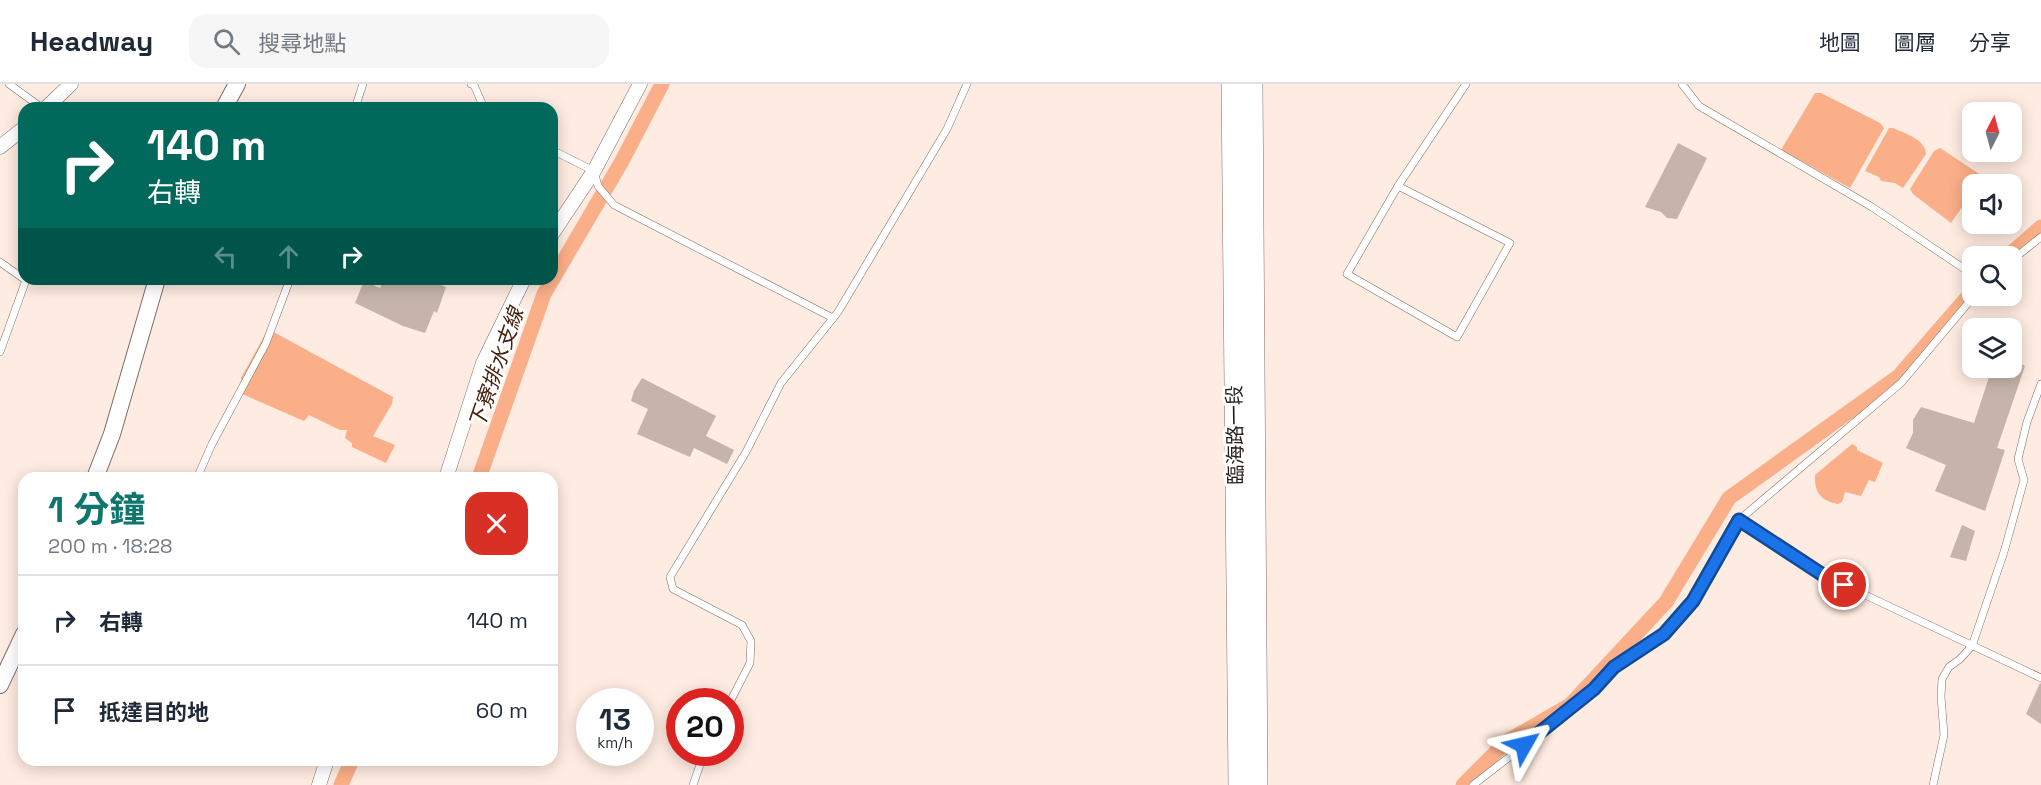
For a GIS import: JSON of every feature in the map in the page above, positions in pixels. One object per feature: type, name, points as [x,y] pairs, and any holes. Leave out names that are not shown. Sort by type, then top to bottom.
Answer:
[{"type":"main road","name":"臨海路一段","points":[[1233,84],[1239,785]]},
{"type":"main road","name":"臨海路一段","points":[[1252,84],[1257,785]]},
{"type":"street","points":[[51,102],[71,84]]},
{"type":"street","points":[[227,102],[237,84]]},
{"type":"street","points":[[558,225],[594,171],[640,84]]},
{"type":"street","points":[[0,147],[18,133]]},
{"type":"street","points":[[97,472],[112,434],[154,285]]},
{"type":"street","points":[[448,472],[483,363],[521,285]]},
{"type":"street","points":[[0,685],[18,647]]},
{"type":"street","points":[[319,785],[325,766]]},
{"type":"lane","points":[[9,84],[35,102]]},
{"type":"lane","points":[[357,102],[363,84]]},
{"type":"lane","points":[[471,84],[474,85],[481,102]]},
{"type":"lane","points":[[737,688],[750,663],[752,641],[742,625],[673,589],[670,577],[746,452],[781,383],[832,318],[947,129],[967,84]]},
{"type":"lane","points":[[1398,186],[1510,243],[1457,337],[1347,274],[1398,186],[1466,84]]},
{"type":"lane","points":[[1682,84],[1699,106],[1872,207],[1962,267]]},
{"type":"lane","points":[[558,153],[594,171],[598,186],[614,205],[832,318]]},
{"type":"lane","points":[[2022,252],[2041,237]]},
{"type":"lane","points":[[0,262],[18,275]]},
{"type":"lane","points":[[0,352],[24,285]]},
{"type":"lane","points":[[200,472],[212,444],[266,343],[288,285]]},
{"type":"lane","points":[[1473,785],[1556,721],[1594,689],[1614,667],[1664,634],[1693,601],[1739,520],[1901,383],[1966,306]]},
{"type":"lane","points":[[1933,785],[1944,735],[1942,679],[1948,667],[1960,659],[1972,646],[2004,552],[2024,480],[2018,459],[2026,422],[2041,384]]},
{"type":"lane","points":[[1739,520],[1823,575],[2041,678]]},
{"type":"lane","points":[[693,785],[700,766]]},
{"type":"shaded area","points":[[1815,93],[1821,93],[1880,123],[1884,128],[1850,188],[1781,150]]},
{"type":"shaded area","points":[[1889,128],[1914,138],[1925,149],[1926,154],[1903,188],[1895,183],[1881,181],[1879,177],[1865,171]]},
{"type":"shaded area","points":[[1940,148],[1979,174],[1962,174],[1962,207],[1951,223],[1913,194],[1910,189],[1934,151]]},
{"type":"shaded area","points":[[268,329],[393,397],[392,404],[373,436],[395,445],[386,463],[352,447],[352,443],[345,438],[347,430],[340,430],[309,415],[304,421],[240,393],[241,378]]},
{"type":"shaded area","points":[[1852,444],[1857,447],[1857,450],[1883,463],[1875,482],[1869,480],[1861,496],[1845,492],[1842,502],[1832,503],[1817,491],[1815,475]]},
{"type":"building","points":[[1678,143],[1707,158],[1677,219],[1667,218],[1661,212],[1645,207]]},
{"type":"building","points":[[362,285],[373,285],[380,288],[381,285],[441,285],[446,287],[437,313],[434,311],[425,333],[403,326],[355,303]]},
{"type":"building","points":[[642,378],[716,416],[706,436],[734,450],[727,464],[694,448],[690,457],[637,434],[648,409],[631,401]]},
{"type":"building","points":[[1989,378],[2021,378],[1997,448],[2005,450],[1985,511],[1935,491],[1946,465],[1906,448],[1913,433],[1913,420],[1921,407],[1974,423]]},
{"type":"building","points":[[1962,525],[1975,531],[1966,561],[1950,557]]},
{"type":"building","points":[[2041,684],[2041,724],[2026,714]]},
{"type":"waterway","name":"下寮排水支線","points":[[558,270],[622,161],[662,84]]},
{"type":"waterway","points":[[2019,246],[2041,227]]},
{"type":"waterway","name":"下寮排水支線","points":[[481,472],[544,294],[549,285]]},
{"type":"waterway","points":[[1463,785],[1506,742],[1570,705],[1666,602],[1729,498],[1899,376],[1962,304]]},
{"type":"waterway","name":"下寮排水支線","points":[[341,785],[349,766]]},
{"type":"route","points":[[1524,745],[1594,689],[1614,667],[1664,634],[1693,601],[1739,520],[1823,575],[1844,585]]}]
